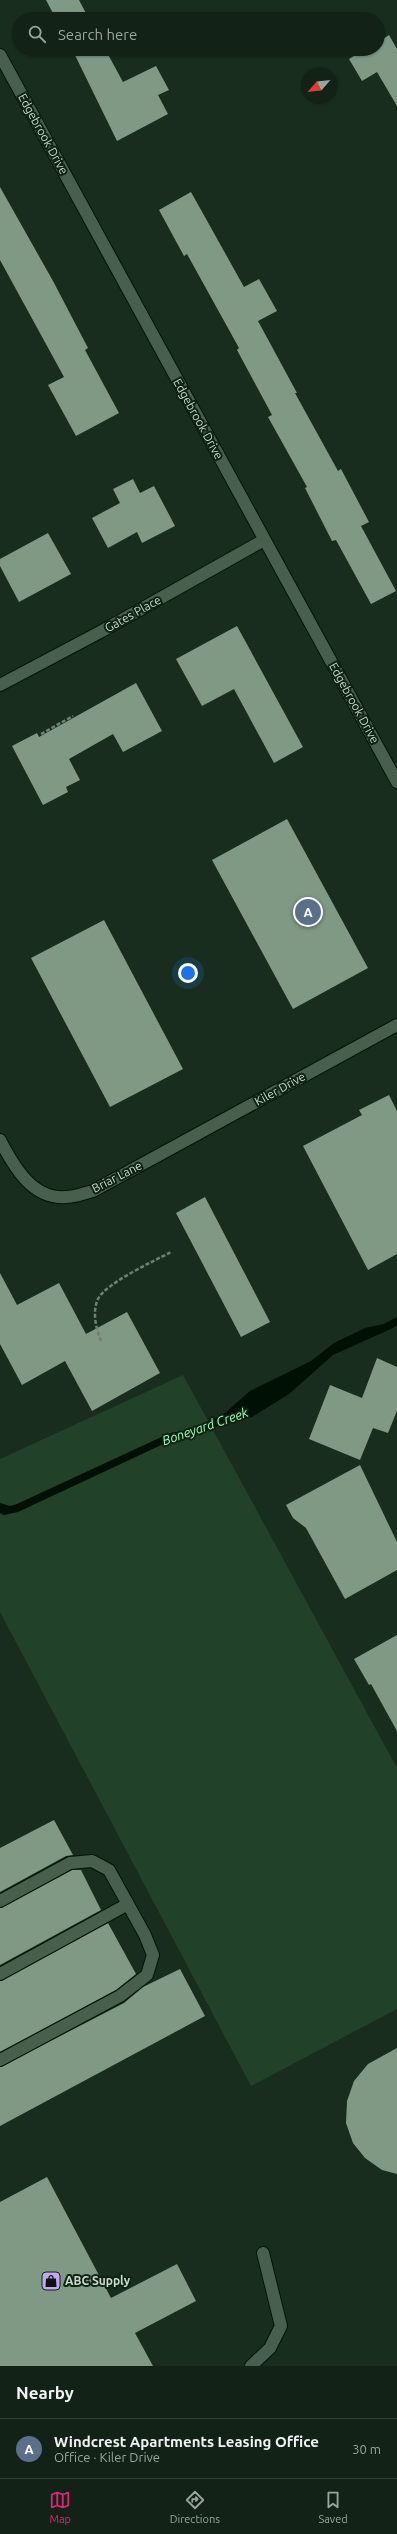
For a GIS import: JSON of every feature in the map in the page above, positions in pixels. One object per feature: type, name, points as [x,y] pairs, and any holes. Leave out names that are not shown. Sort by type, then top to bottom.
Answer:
[{"type":"street","name":"Edgebrook Drive","points":[[0,55],[397,782]]},
{"type":"street","name":"Gates Place","points":[[0,685],[264,540]]},
{"type":"street","name":"Kiler Drive","points":[[164,1152],[397,1025]]},
{"type":"street","name":"Briar Lane","points":[[0,1140],[23,1178],[42,1193],[65,1197],[93,1191],[164,1152]]},
{"type":"street","points":[[0,1901],[70,1863],[92,1861],[109,1870],[128,1904],[153,1955],[147,1975],[120,1996],[0,2060]]},
{"type":"street","points":[[0,1974],[128,1904]]},
{"type":"street","points":[[251,2366],[270,2348],[281,2326],[263,2253]]},
{"type":"path","points":[[41,734],[73,716]]},
{"type":"path","points":[[101,1341],[95,1314],[98,1298],[126,1276],[171,1252]]},
{"type":"green space","points":[[183,1375],[397,1768],[397,2009],[251,2086],[0,1612],[0,1459]]},
{"type":"water","name":"Boneyard Creek","points":[[397,1317],[397,1325],[393,1328],[333,1355],[289,1394],[252,1417],[220,1425],[187,1439],[172,1440],[18,1512],[4,1515],[0,1513],[0,1503],[10,1506],[17,1504],[170,1433],[190,1430],[225,1413],[250,1391],[311,1361],[334,1343],[365,1328],[384,1324]]},
{"type":"building","points":[[46,0],[79,0],[85,12],[52,12]]},
{"type":"building","points":[[389,35],[397,49],[397,106],[377,72],[362,81],[349,59],[354,56],[385,56],[385,38]]},
{"type":"building","points":[[75,56],[109,56],[123,82],[156,66],[169,90],[158,95],[168,114],[117,141]]},
{"type":"building","points":[[0,187],[53,281],[88,348],[85,350],[119,413],[76,436],[48,385],[64,377],[0,260]]},
{"type":"building","points":[[191,192],[244,287],[259,279],[277,311],[258,321],[297,393],[295,393],[338,471],[341,469],[369,522],[361,526],[396,591],[371,604],[336,540],[332,541],[305,488],[307,487],[268,417],[272,415],[237,350],[239,348],[187,254],[184,256],[159,210]]},
{"type":"building","points":[[133,479],[140,493],[154,486],[175,526],[142,543],[137,532],[108,548],[92,518],[120,503],[113,489]]},
{"type":"building","points":[[48,533],[71,574],[19,602],[0,566],[0,559]]},
{"type":"building","points":[[237,626],[303,747],[274,763],[234,689],[202,706],[176,659]]},
{"type":"building","points":[[136,683],[162,731],[123,752],[113,734],[69,759],[80,780],[66,787],[68,792],[43,805],[12,746],[37,733],[39,737]]},
{"type":"building","points":[[287,819],[368,968],[293,1009],[212,860]]},
{"type":"building","points":[[104,920],[183,1069],[110,1107],[31,958]]},
{"type":"building","points":[[389,1095],[397,1111],[397,1254],[368,1270],[303,1146],[362,1115],[359,1110]]},
{"type":"building","points":[[205,1197],[270,1322],[241,1337],[176,1213]]},
{"type":"building","points":[[0,1273],[17,1305],[59,1283],[86,1334],[127,1312],[160,1373],[92,1411],[65,1361],[22,1385],[0,1344]]},
{"type":"building","points":[[377,1358],[397,1367],[397,1411],[388,1433],[373,1428],[360,1460],[309,1439],[330,1385],[362,1398]]},
{"type":"building","points":[[360,1465],[397,1542],[397,1570],[345,1599],[306,1528],[293,1518],[286,1505]]},
{"type":"building","points":[[397,1635],[397,1731],[371,1684],[369,1685],[354,1659]]},
{"type":"building","points":[[54,1820],[73,1855],[66,1856],[0,1892],[0,1848]]},
{"type":"building","points":[[72,1870],[81,1870],[101,1910],[0,1965],[0,1908]]},
{"type":"building","points":[[108,1923],[136,1974],[116,1990],[0,2052],[0,1981]]},
{"type":"building","points":[[180,1969],[205,2016],[0,2126],[0,2067],[124,2003],[143,1987]]},
{"type":"building","points":[[397,2048],[397,2174],[382,2170],[365,2158],[353,2143],[346,2123],[347,2101],[354,2081],[368,2064]]},
{"type":"building","name":"ABC Supply","points":[[47,2177],[111,2298],[177,2264],[196,2301],[135,2333],[153,2366],[0,2366],[0,2202]]},
{"type":"place","name":"Windcrest Apartments Leasing Office","points":[[308,912]]},
{"type":"place","name":"ABC Supply","points":[[51,2281]]}]
